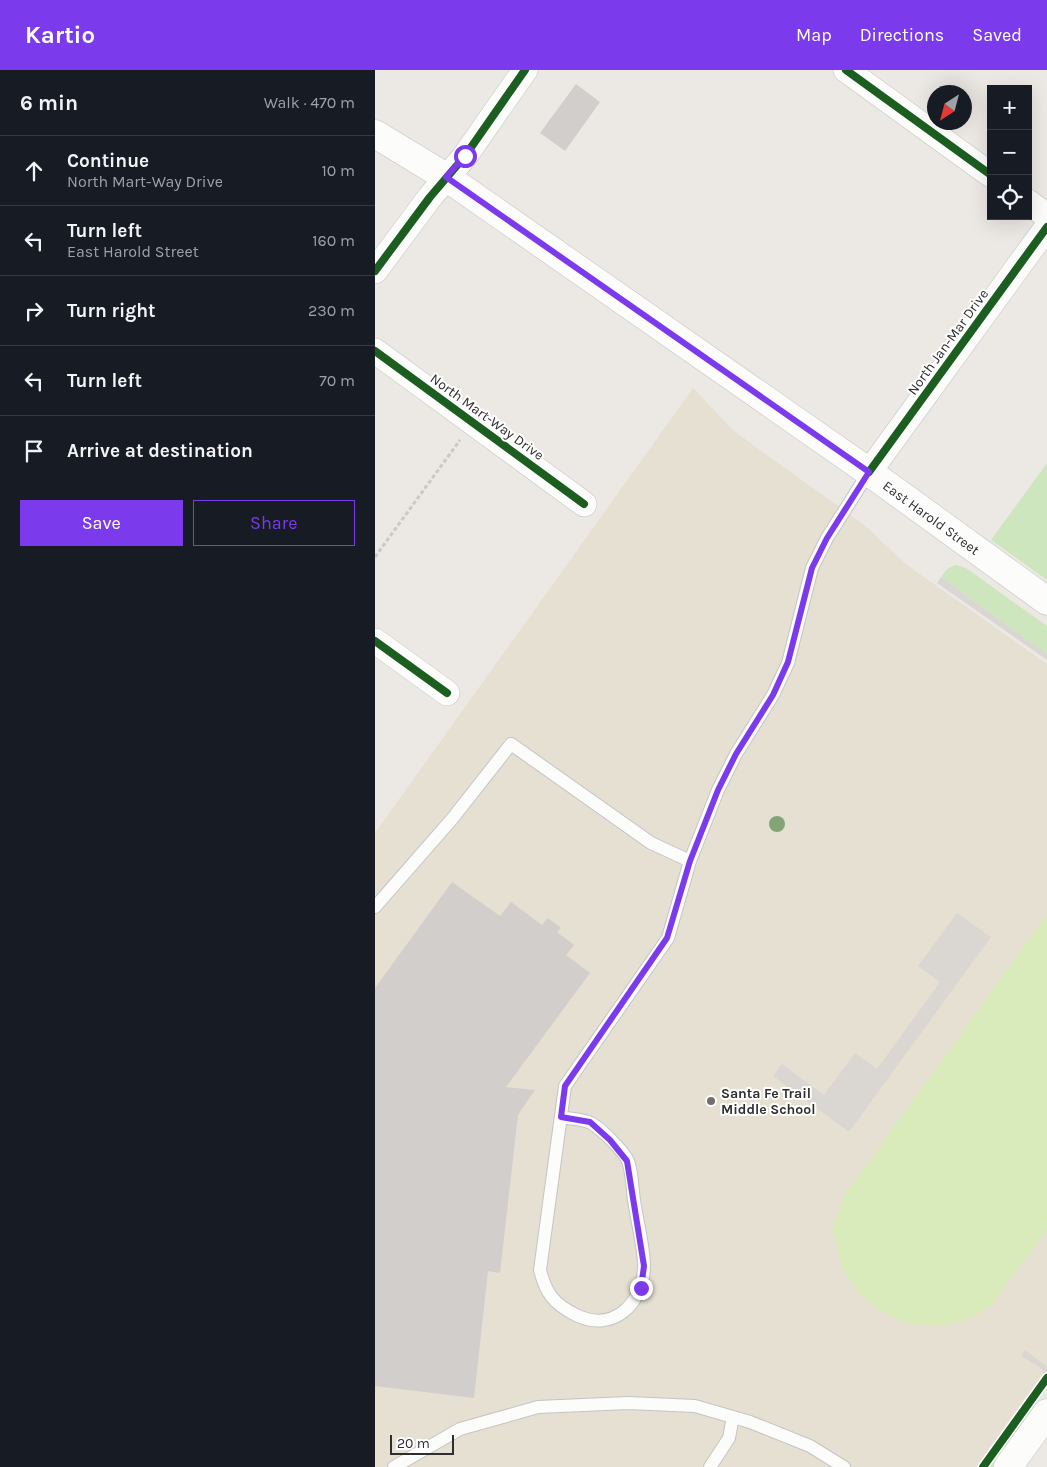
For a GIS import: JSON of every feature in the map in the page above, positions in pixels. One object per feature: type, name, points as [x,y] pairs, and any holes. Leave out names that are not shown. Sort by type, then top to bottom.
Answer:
[{"type":"main road","name":"East Harold Street","points":[[375,121],[446,177],[869,472],[1047,601]]},
{"type":"main road","name":"East Harold Street","points":[[375,134],[446,177]]},
{"type":"main road","points":[[1008,1467],[1047,1413]]},
{"type":"street","points":[[375,271],[446,177],[465,156],[525,70]]},
{"type":"street","points":[[847,70],[987,172]]},
{"type":"street","points":[[1032,205],[1047,216]]},
{"type":"street","name":"North Jan-Mar Drive","points":[[869,472],[1047,227]]},
{"type":"street","name":"North Mart-Way Drive","points":[[375,351],[583,504]]},
{"type":"street","points":[[375,641],[447,693]]},
{"type":"lane","points":[[561,1117],[590,1122],[610,1140],[627,1161],[644,1266],[641,1288],[635,1300],[625,1312],[614,1319],[585,1319],[563,1309],[545,1291],[540,1270],[565,1086],[667,938],[690,861],[732,762],[761,717],[788,662],[812,568],[827,538],[869,472]]},
{"type":"lane","points":[[375,907],[452,819],[511,744],[651,843],[690,861]]},
{"type":"lane","points":[[394,1467],[460,1430],[538,1407],[628,1403],[686,1406],[733,1417],[810,1446],[844,1467]]},
{"type":"lane","points":[[710,1467],[729,1438],[733,1417]]},
{"type":"path","points":[[375,557],[473,423]]},
{"type":"shaded area","name":"Santa Fe Trail Middle School","points":[[693,388],[734,431],[863,524],[907,565],[1047,664],[1047,1368],[976,1467],[375,1467],[375,833]]},
{"type":"shaded area","points":[[941,577],[1047,654],[1047,660],[937,583]]},
{"type":"shaded area","points":[[957,913],[991,937],[849,1132],[773,1076],[782,1064],[824,1095],[855,1053],[877,1069],[940,982],[918,966]]},
{"type":"shaded area","points":[[1025,1350],[1047,1367],[1047,1384],[987,1467],[978,1467],[1044,1376],[1042,1369],[1021,1356]]},
{"type":"green space","points":[[1047,463],[1047,580],[991,540]]},
{"type":"green space","points":[[956,565],[966,568],[1047,626],[1047,654],[941,577],[948,568]]},
{"type":"green space","points":[[1047,914],[1047,1230],[991,1306],[965,1321],[940,1326],[920,1326],[900,1321],[877,1308],[857,1292],[841,1265],[833,1226],[844,1196]]},
{"type":"green space","points":[[1034,1402],[1037,1404],[1036,1408],[993,1467],[987,1467]]},
{"type":"building","points":[[576,84],[600,102],[565,151],[540,133]]},
{"type":"building","points":[[452,882],[500,916],[511,902],[542,925],[548,918],[561,928],[557,932],[574,945],[566,955],[590,973],[506,1087],[535,1090],[518,1115],[500,1273],[488,1271],[474,1398],[375,1386],[375,988]]},
{"type":"cycle path","points":[[375,271],[430,197],[465,156],[525,70]]},
{"type":"cycle path","points":[[846,70],[987,172]]},
{"type":"cycle path","points":[[869,472],[1047,227]]},
{"type":"cycle path","points":[[375,351],[584,504]]},
{"type":"cycle path","points":[[375,641],[447,693]]},
{"type":"cycle path","points":[[983,1467],[1047,1378]]},
{"type":"place","name":"Santa Fe Trail Middle School","points":[[711,1101]]},
{"type":"route","points":[[465,156],[446,177],[869,472],[846,506],[812,568],[788,662],[761,717],[736,754],[718,790],[690,861],[675,918],[667,938],[565,1086],[561,1117],[590,1122],[610,1140],[627,1161],[644,1266],[641,1288]]}]
